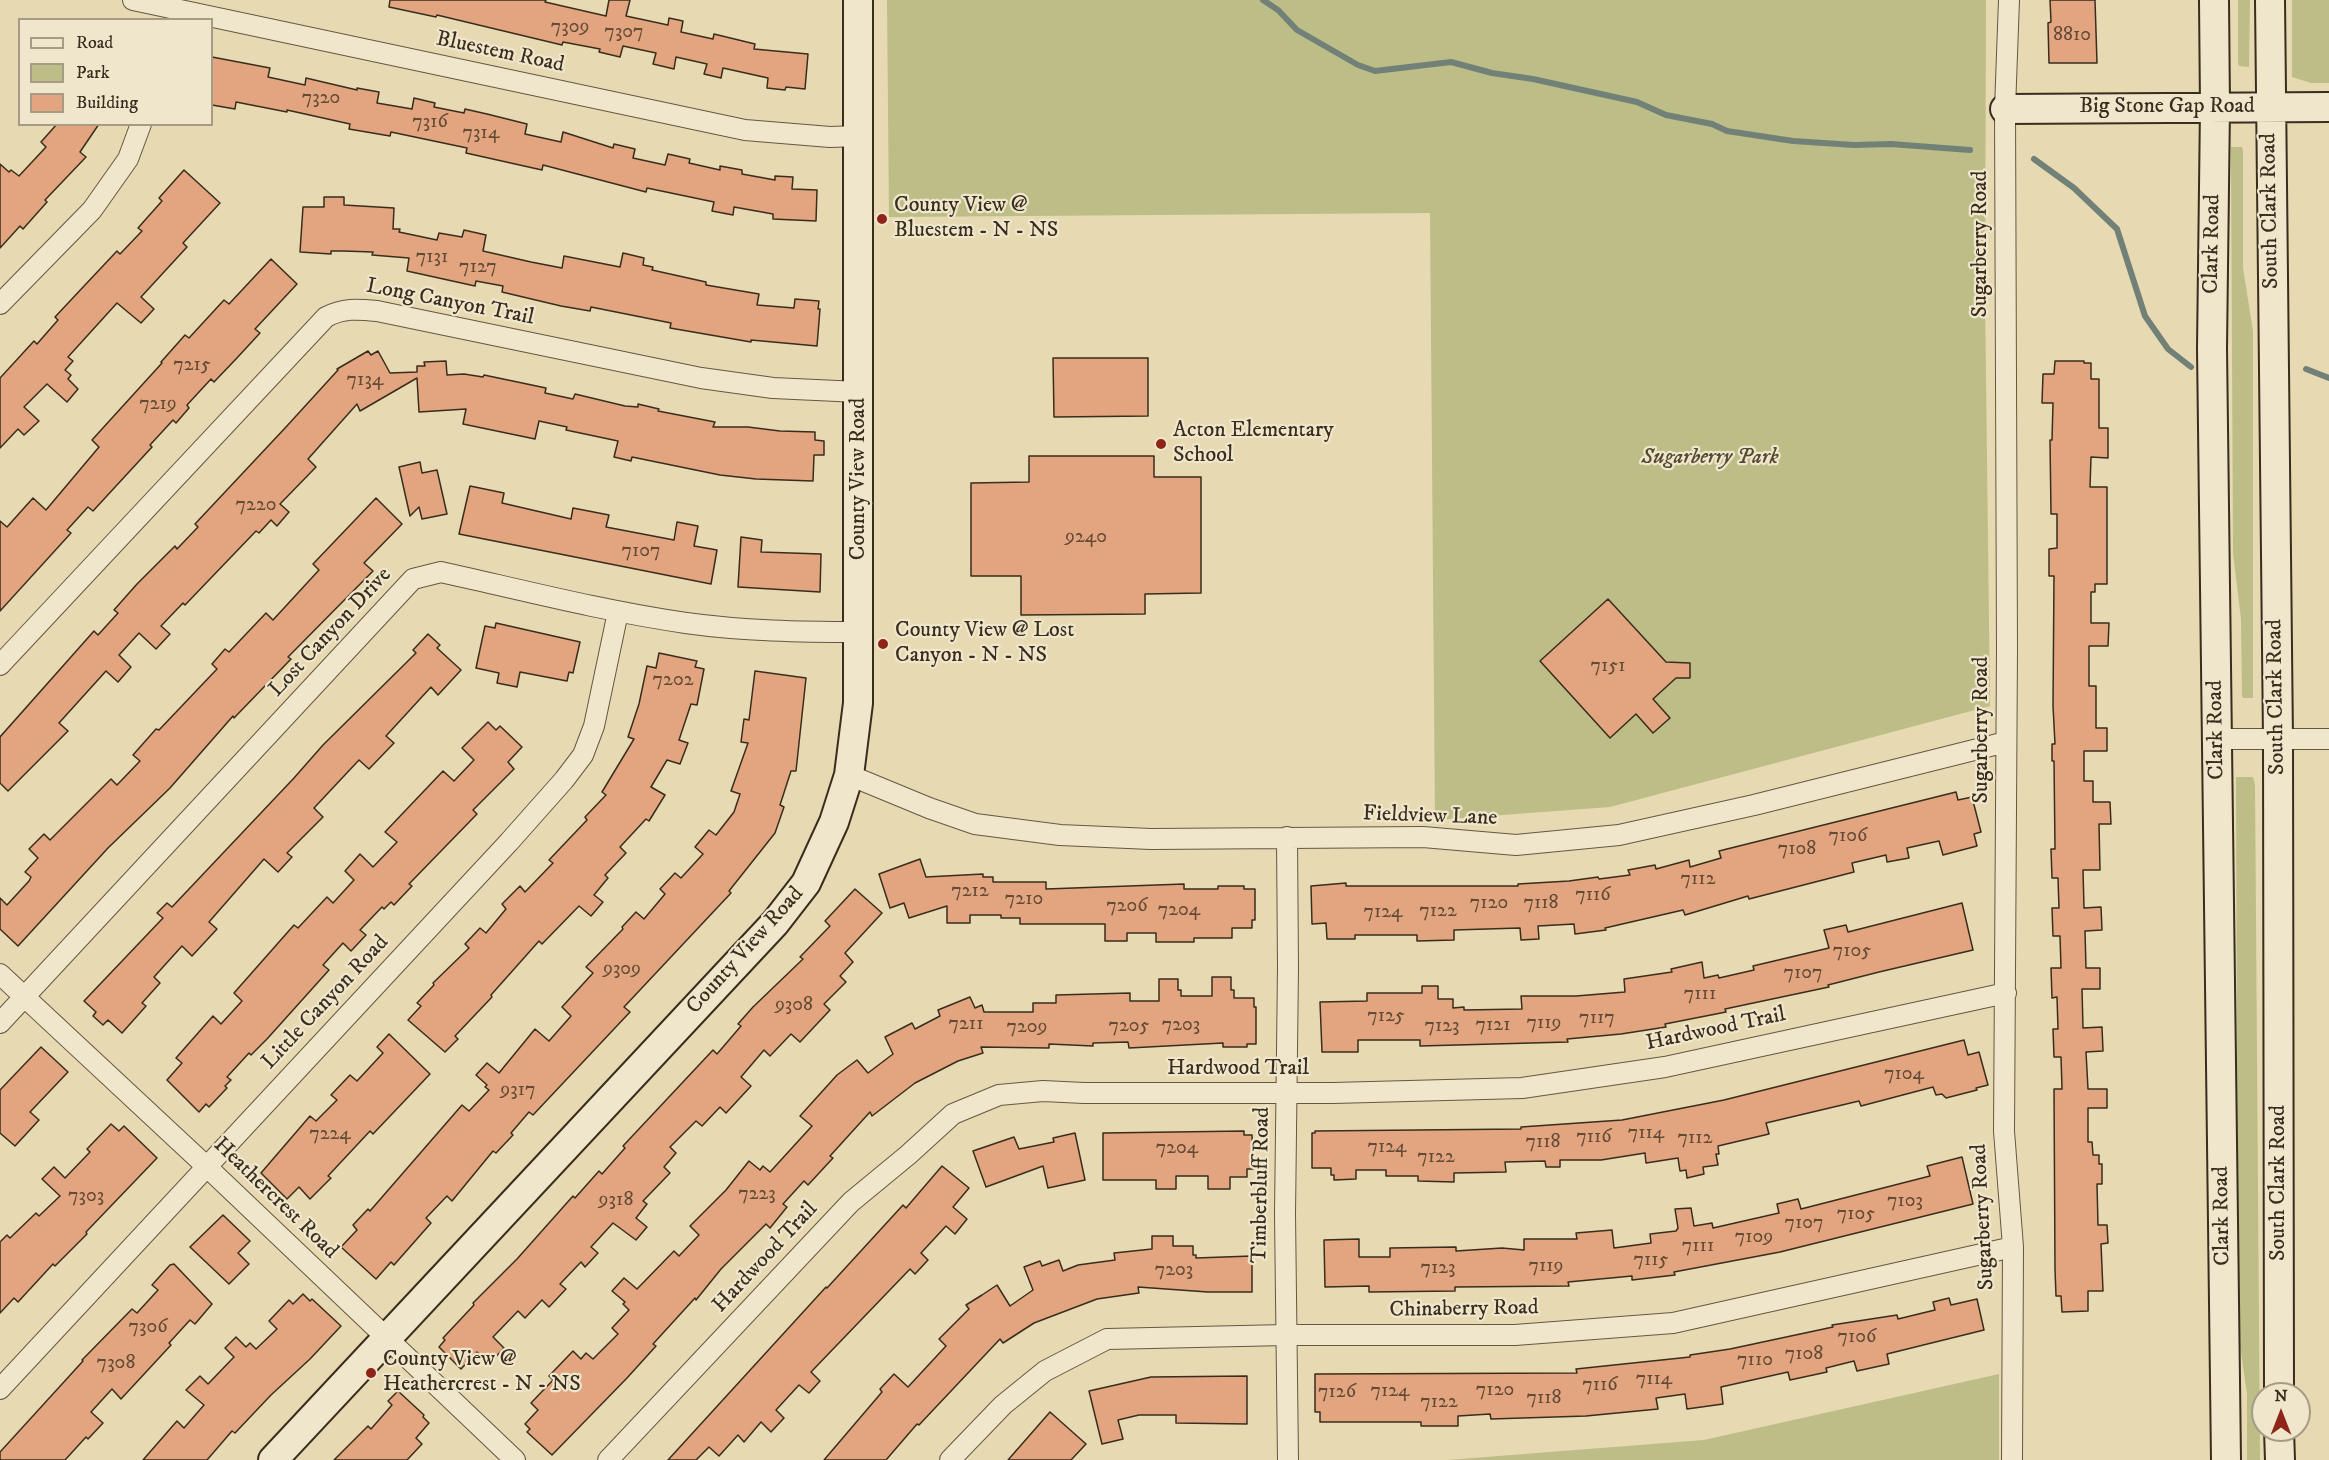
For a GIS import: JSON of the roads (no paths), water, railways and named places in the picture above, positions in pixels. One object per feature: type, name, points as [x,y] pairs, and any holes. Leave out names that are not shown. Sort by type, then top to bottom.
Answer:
[{"type":"main road","name":"County View Road","points":[[273,1460],[775,923],[806,883],[834,822],[849,775],[858,703],[858,0]]},
{"type":"main road","name":"Clark Road","points":[[2214,0],[2212,348],[2226,1460]]},
{"type":"main road","name":"South Clark Road","points":[[2270,0],[2278,739],[2279,1382]]},
{"type":"main road","name":"Big Stone Gap Road","points":[[2005,108],[2329,107]]},
{"type":"main road","points":[[2279,1442],[2280,1460]]},
{"type":"street","name":"Bluestem Road","points":[[133,0],[166,13],[191,18]]},
{"type":"street","name":"Sugarberry Road","points":[[2009,0],[2005,108],[2006,993],[2004,1131],[2013,1246],[2012,1460]]},
{"type":"street","name":"Bluestem Road","points":[[213,22],[745,130],[830,137],[859,136]]},
{"type":"street","points":[[0,304],[92,210],[128,159],[140,126]]},
{"type":"street","name":"Long Canyon Trail","points":[[0,666],[326,317],[339,310],[356,309],[377,312],[738,384],[808,391],[859,392]]},
{"type":"street","name":"Lost Canyon Drive","points":[[0,1023],[413,579],[441,572],[618,612],[740,629],[858,632]]},
{"type":"street","name":"Little Canyon Road","points":[[0,1389],[564,780],[583,755],[594,726],[618,612]]},
{"type":"street","points":[[2217,739],[2329,739]]},
{"type":"street","name":"Fieldview Lane","points":[[849,775],[975,824],[1060,835],[1139,839],[1423,837],[1516,845],[1619,835],[1766,802],[2006,742]]},
{"type":"street","name":"Timberbluff Road","points":[[1287,837],[1288,1460]]},
{"type":"street","name":"Heathercrest Road","points":[[0,974],[515,1460]]},
{"type":"street","name":"Hardwood Trail","points":[[608,1460],[851,1202],[953,1114],[999,1095],[1043,1091],[1333,1093],[1533,1086],[1665,1067],[2006,993]]},
{"type":"street","name":"Chinaberry Road","points":[[950,1460],[1003,1405],[1045,1371],[1107,1339],[1286,1335],[1515,1335],[1673,1323],[2013,1246]]},
{"type":"waterway","points":[[1263,0],[1278,10],[1297,30],[1358,65],[1375,71],[1451,62],[1492,73],[1533,79],[1637,102],[1666,115],[1712,124],[1727,131],[1793,141],[1854,145],[1891,144],[1970,150]]},
{"type":"waterway","points":[[2034,159],[2074,188],[2117,229],[2145,316],[2168,349],[2191,367]]},
{"type":"waterway","points":[[2306,369],[2329,378]]},
{"type":"place","name":"County View @ Bluestem - N - NS","points":[[882,219]]},
{"type":"place","name":"Acton Elementary School","points":[[1161,444]]},
{"type":"place","name":"County View @ Lost Canyon - N - NS","points":[[883,644]]},
{"type":"place","name":"County View @ Heathercrest - N - NS","points":[[371,1373]]},
{"type":"park label","name":"Sugarberry Park","points":[[1710,458]]}]
